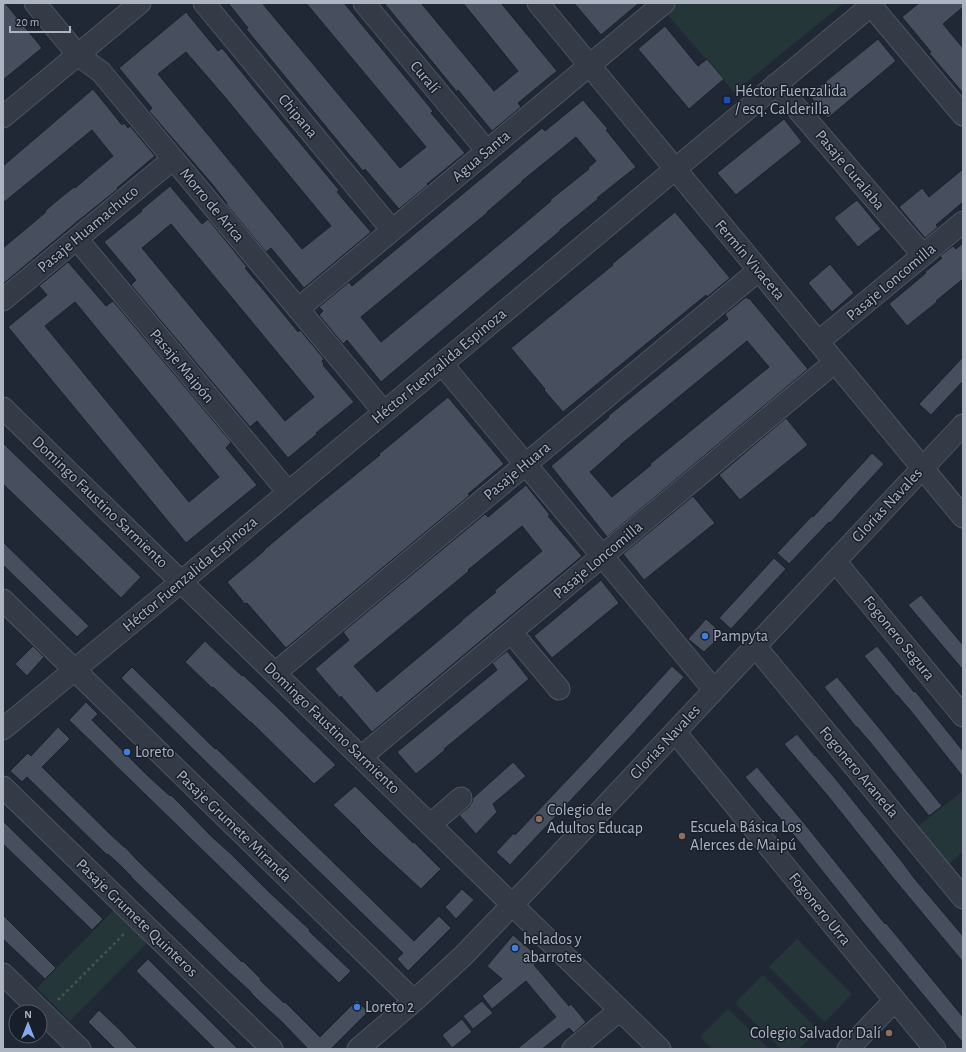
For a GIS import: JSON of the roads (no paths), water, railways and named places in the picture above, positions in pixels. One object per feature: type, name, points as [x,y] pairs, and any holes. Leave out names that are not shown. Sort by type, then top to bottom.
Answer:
[{"type":"street","name":"Morro de Arica","points":[[34,3],[78,55],[101,72],[384,412]]},
{"type":"street","points":[[3,117],[140,3]]},
{"type":"street","name":"Chipana","points":[[204,3],[392,230]]},
{"type":"street","name":"Curalí","points":[[364,3],[487,151]]},
{"type":"street","name":"Fermín Vivaceta","points":[[538,3],[963,517]]},
{"type":"street","name":"Agua Santa","points":[[298,309],[664,3]]},
{"type":"street","points":[[871,4],[963,115]]},
{"type":"street","name":"Héctor Fuenzalida Espinoza","points":[[3,728],[181,582],[871,4]]},
{"type":"street","name":"Pasaje Curalaba","points":[[776,84],[923,255]]},
{"type":"street","name":"Pasaje Huamachuco","points":[[3,300],[173,159]]},
{"type":"street","name":"Pasaje Loncomilla","points":[[818,342],[963,222]]},
{"type":"street","name":"Pasaje Maipón","points":[[77,239],[288,492]]},
{"type":"street","name":"Pasaje Huara","points":[[275,673],[759,270]]},
{"type":"street","name":"Pasaje Loncomilla","points":[[361,757],[835,362]]},
{"type":"street","points":[[442,364],[714,690]]},
{"type":"street","name":"Domingo Faustino Sarmiento","points":[[3,408],[660,1049]]},
{"type":"street","name":"Glorias Navales","points":[[358,1049],[463,956],[963,425]]},
{"type":"street","name":"Fogonero Segura","points":[[835,561],[963,716]]},
{"type":"street","name":"Pasaje Grumete Miranda","points":[[3,600],[414,1001]]},
{"type":"street","points":[[511,632],[559,689]]},
{"type":"street","name":"Fogonero Araneda","points":[[755,646],[963,898]]},
{"type":"street","name":"Fogonero Urra","points":[[675,732],[935,1049]]},
{"type":"street","name":"Pasaje Grumete Quinteros","points":[[3,787],[272,1049]]},
{"type":"street","points":[[430,825],[461,798]]},
{"type":"street","points":[[3,974],[80,1049]]},
{"type":"street","points":[[848,1049],[895,1000]]},
{"type":"street","points":[[573,1049],[620,1010]]},
{"type":"place","name":"Héctor Fuenzalida / esq. Calderilla","points":[[727,100]]},
{"type":"place","name":"Pampyta","points":[[705,636]]},
{"type":"place","name":"Loreto","points":[[127,752]]},
{"type":"place","name":"Colegio de Adultos Educap","points":[[539,819]]},
{"type":"place","name":"Escuela Básica Los Alerces de Maipú","points":[[682,836]]},
{"type":"place","name":"helados y abarrotes","points":[[515,948]]},
{"type":"place","name":"Loreto 2","points":[[357,1007]]},
{"type":"place","name":"Colegio Salvador Dalí","points":[[889,1033]]}]
